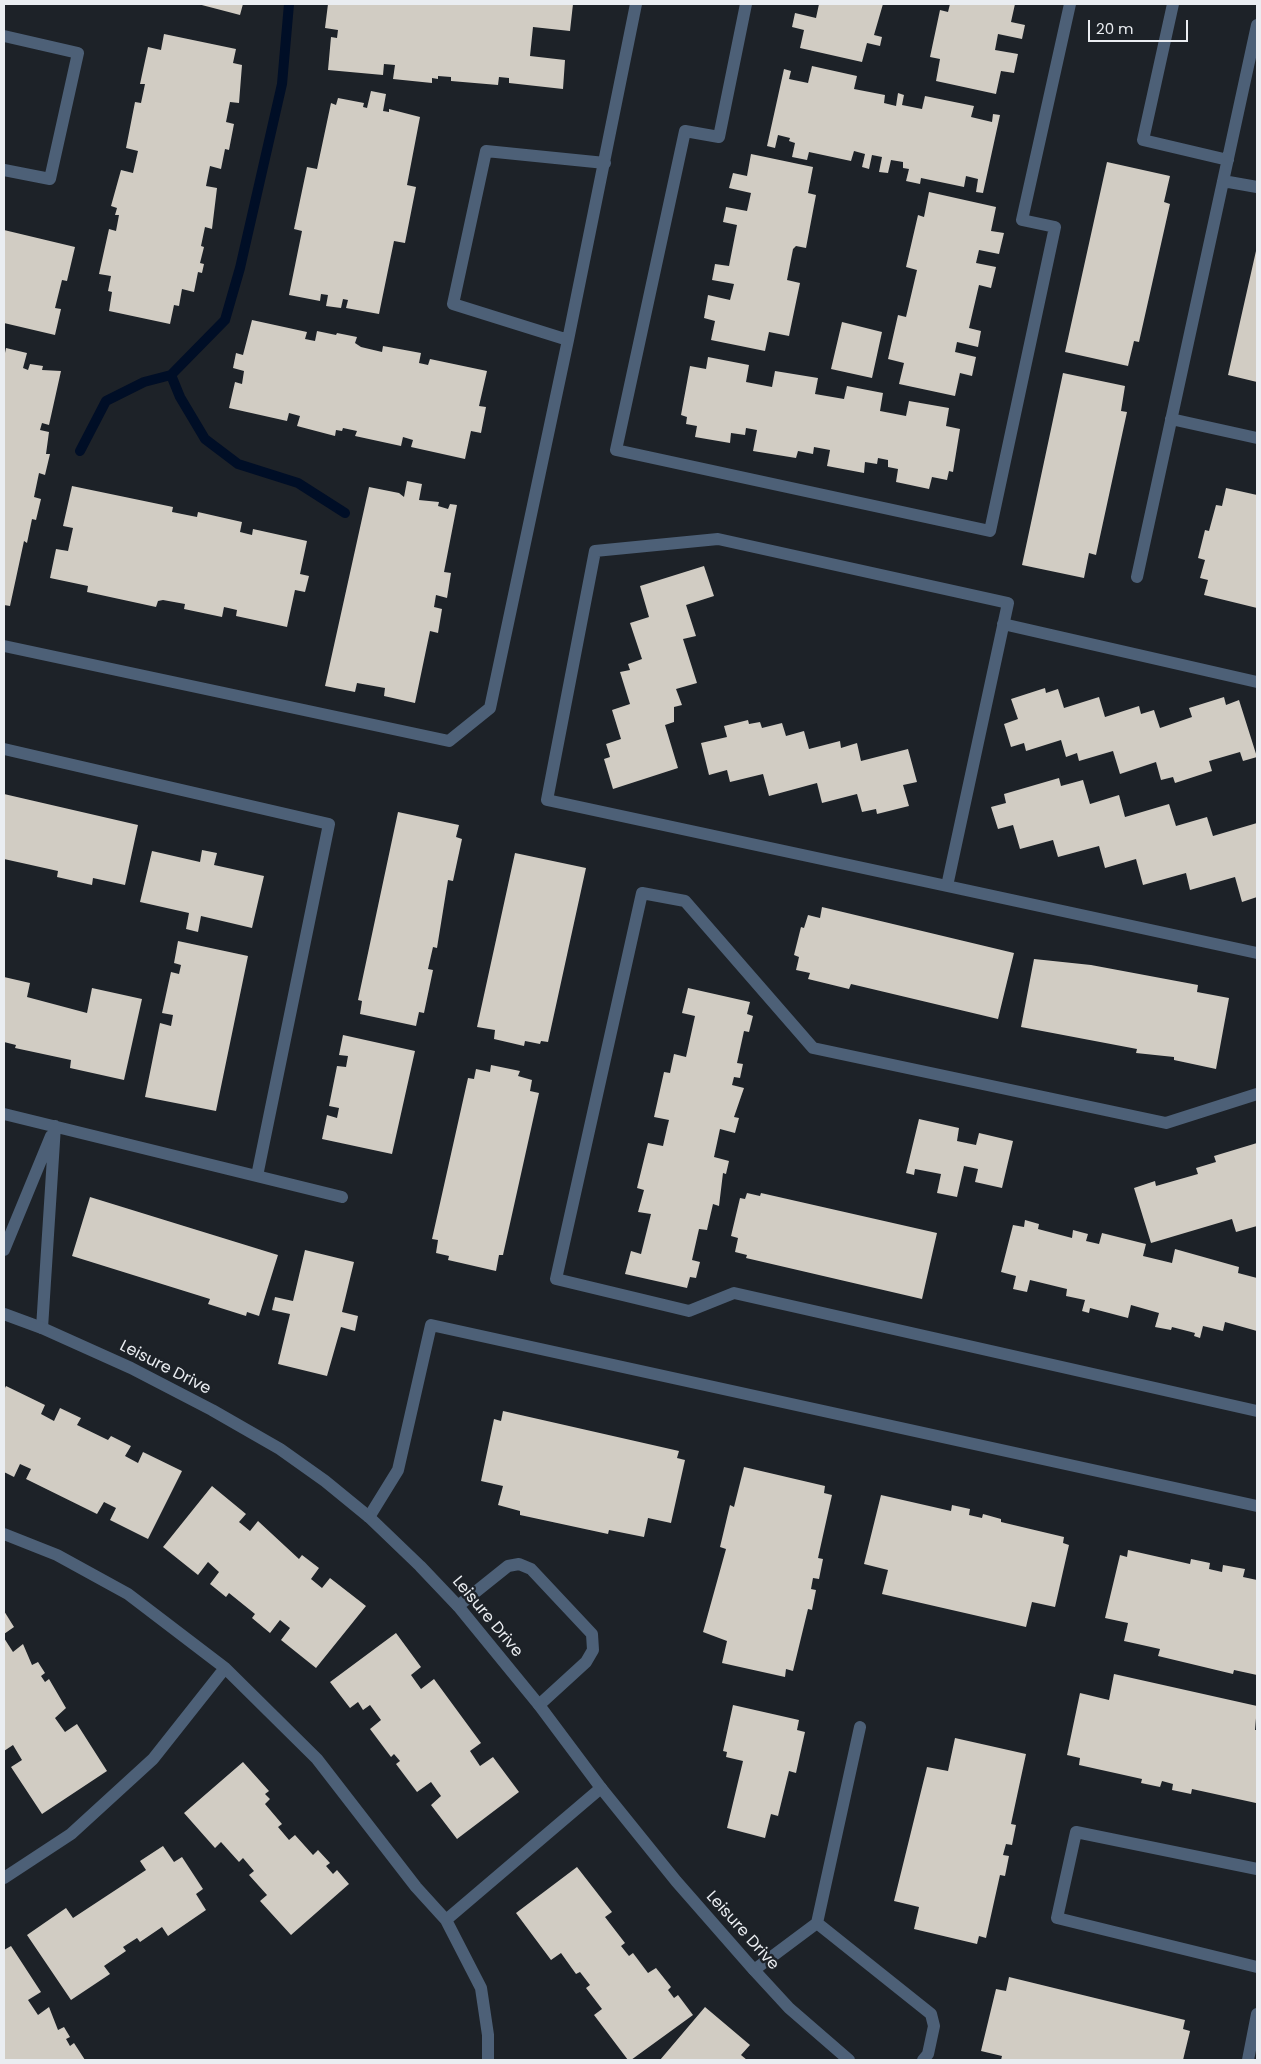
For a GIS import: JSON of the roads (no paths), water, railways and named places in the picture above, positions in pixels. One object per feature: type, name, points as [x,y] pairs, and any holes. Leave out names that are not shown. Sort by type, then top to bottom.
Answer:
[{"type":"street","points":[[4,646],[450,742],[490,708],[605,163],[636,4]]},
{"type":"street","points":[[746,4],[719,136],[685,131],[616,450],[990,531],[1055,227],[1022,220],[1070,4]]},
{"type":"street","points":[[1173,4],[1142,140],[1228,160]]},
{"type":"street","points":[[1136,577],[1257,25]]},
{"type":"street","points":[[4,36],[78,53],[50,179],[4,170]]},
{"type":"street","points":[[568,340],[453,304],[486,151],[605,163]]},
{"type":"street","points":[[1223,181],[1257,187]]},
{"type":"street","points":[[1171,420],[1257,438]]},
{"type":"street","points":[[946,886],[1008,603],[718,539],[595,551],[547,800],[946,886],[1257,953]]},
{"type":"street","points":[[1003,624],[1257,682]]},
{"type":"street","points":[[4,749],[329,824],[257,1176]]},
{"type":"street","points":[[1257,1094],[1166,1123],[813,1048],[685,901],[642,893],[556,1279],[689,1311],[734,1293],[1257,1411]]},
{"type":"street","points":[[4,1114],[342,1197]]},
{"type":"street","points":[[4,1250],[55,1126]]},
{"type":"street","points":[[42,1328],[55,1126]]},
{"type":"street","name":"Leisure Drive","points":[[4,1314],[42,1328],[131,1368],[212,1410],[280,1449],[369,1517],[458,1606],[539,1705],[601,1788],[676,1881],[754,1970],[789,2008],[849,2060]]},
{"type":"street","points":[[369,1517],[398,1470],[431,1325],[1257,1506]]},
{"type":"street","points":[[4,1534],[57,1555],[128,1594],[225,1668],[317,1759],[416,1887],[446,1920],[481,1988],[488,2035],[488,2060]]},
{"type":"street","points":[[458,1606],[508,1566],[519,1564],[531,1569],[592,1634],[593,1650],[586,1662],[539,1705]]},
{"type":"street","points":[[4,1878],[71,1834],[153,1759],[225,1668]]},
{"type":"street","points":[[754,1970],[816,1923],[860,1728]]},
{"type":"street","points":[[446,1920],[601,1788]]},
{"type":"street","points":[[1257,1869],[1076,1832],[1057,1918],[1257,1967]]},
{"type":"street","points":[[816,1923],[931,2014],[934,2026],[928,2054],[923,2060]]},
{"type":"street","points":[[1248,2060],[1257,2014]]},
{"type":"waterway","points":[[289,4],[282,84],[240,268],[225,320],[171,375],[180,397],[205,439],[238,464],[298,483],[345,513]]},
{"type":"waterway","points":[[80,451],[106,401],[144,382],[171,375]]}]
